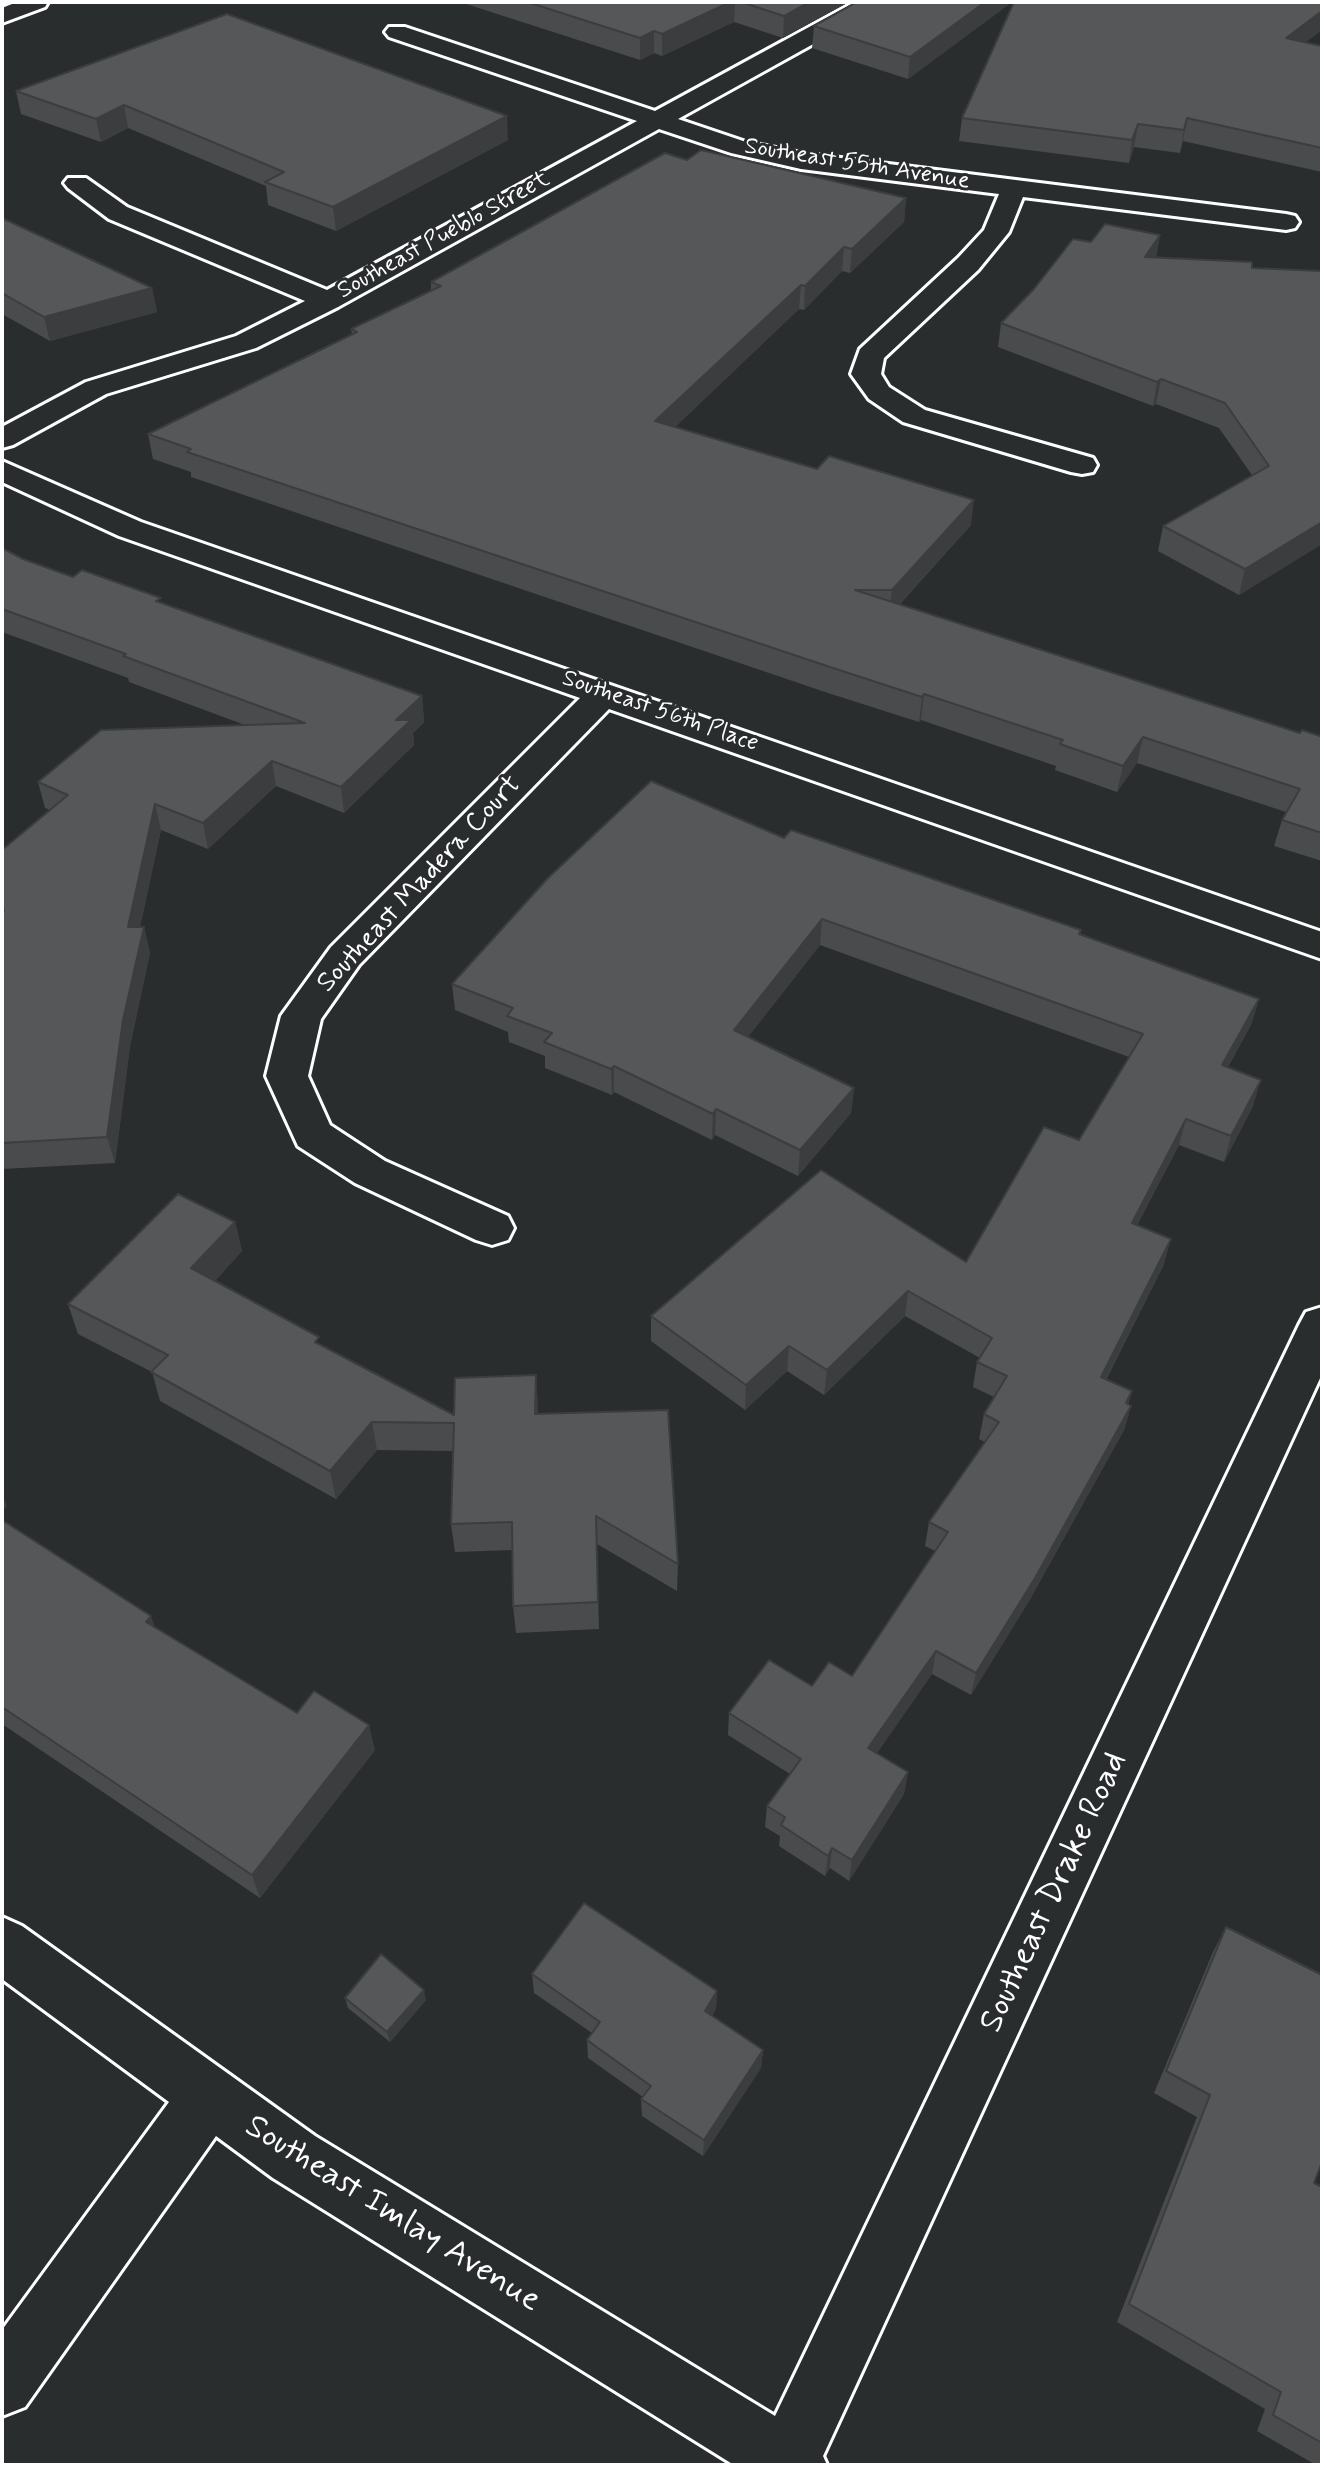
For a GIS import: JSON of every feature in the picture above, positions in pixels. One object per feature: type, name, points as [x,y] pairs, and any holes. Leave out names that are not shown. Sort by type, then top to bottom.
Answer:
[{"type":"street","points":[[2,16],[37,2]]},
{"type":"street","name":"Southeast Pueblo Street","points":[[2,439],[96,388],[246,342],[328,301],[872,2]]},
{"type":"street","name":"Southeast 55th Avenue","points":[[397,32],[652,121],[740,148],[801,161],[1286,222]]},
{"type":"street","points":[[77,183],[118,213],[328,301]]},
{"type":"street","points":[[1014,188],[996,232],[968,264],[870,355],[866,374],[879,393],[914,416],[1082,465]]},
{"type":"street","name":"Southeast 56th Place","points":[[2,470],[130,529],[1322,946]]},
{"type":"street","name":"Southeast Madera Court","points":[[492,1228],[370,1172],[313,1135],[287,1076],[301,1016],[345,956],[605,693]]},
{"type":"street","name":"Southeast Drake Road","points":[[791,2463],[1322,1325]]},
{"type":"street","name":"Southeast Imlay Avenue","points":[[2,1945],[294,2157],[791,2463]]},
{"type":"street","points":[[2,2384],[208,2097]]},
{"type":"building","points":[[527,2],[730,2],[662,34],[654,31],[640,38]]},
{"type":"building","points":[[741,2],[809,2],[784,16]]},
{"type":"building","points":[[857,2],[985,2],[910,57],[814,26]]},
{"type":"building","points":[[1014,2],[1322,2],[1322,11],[1286,38],[1322,46],[1322,148],[1187,118],[1184,130],[1138,124],[1132,140],[962,118]]},
{"type":"building","points":[[227,14],[507,116],[333,207],[265,182],[284,172],[124,105],[96,119],[16,91]]},
{"type":"building","points":[[701,150],[906,198],[852,249],[844,247],[805,286],[801,285],[655,421],[817,469],[829,456],[974,500],[892,590],[855,590],[1300,733],[1302,730],[1320,736],[1322,732],[1322,833],[1282,820],[1300,789],[1143,737],[1123,766],[1060,744],[1063,740],[830,667],[187,452],[191,449],[148,434],[357,332],[351,329],[441,286],[431,282],[665,153],[687,160]]},
{"type":"building","points":[[2,218],[152,288],[44,317],[2,293]]},
{"type":"building","points":[[1105,224],[1160,235],[1145,257],[1252,262],[1252,268],[1322,271],[1322,522],[1245,569],[1163,526],[1269,466],[1225,403],[1161,379],[1157,382],[1001,323],[1034,289],[1073,239],[1091,242]]},
{"type":"building","points":[[2,548],[73,577],[82,570],[161,598],[156,601],[422,696],[396,720],[411,720],[341,787],[272,761],[203,823],[155,804],[128,927],[144,927],[123,1020],[107,1137],[2,1143],[2,850],[68,795],[38,782],[101,730],[305,723],[2,609]]},
{"type":"building","points":[[651,781],[784,838],[791,830],[1081,930],[1079,934],[1259,999],[1222,1065],[1261,1080],[1231,1136],[1186,1119],[1132,1223],[1171,1239],[1101,1377],[1132,1391],[1126,1403],[1131,1406],[1035,1578],[976,1673],[936,1651],[868,1748],[908,1772],[852,1860],[832,1848],[828,1856],[781,1825],[785,1817],[767,1806],[801,1759],[729,1713],[769,1660],[812,1686],[829,1662],[852,1676],[948,1532],[929,1522],[999,1422],[984,1414],[1007,1376],[977,1362],[992,1338],[908,1291],[827,1370],[789,1346],[746,1385],[651,1316],[821,1170],[966,1262],[1044,1127],[1079,1140],[1143,1034],[822,919],[734,1030],[854,1088],[800,1150],[716,1109],[713,1114],[614,1066],[611,1069],[544,1042],[552,1033],[507,1016],[513,1008],[452,984],[548,878]]},
{"type":"building","points":[[178,1194],[235,1222],[191,1268],[319,1337],[315,1342],[454,1415],[455,1378],[536,1375],[535,1414],[668,1410],[678,1564],[596,1516],[598,1602],[513,1606],[512,1522],[451,1524],[454,1423],[372,1422],[330,1471],[151,1372],[168,1355],[68,1304]]},
{"type":"building","points":[[2,1520],[151,1616],[146,1622],[297,1713],[314,1691],[369,1725],[252,1875],[2,1707]]},
{"type":"building","points":[[584,1903],[717,1991],[705,2011],[763,2050],[704,2140],[641,2099],[651,2086],[587,2040],[600,2022],[532,1974]]},
{"type":"building","points":[[1226,1927],[1322,1975],[1322,2162],[1314,2183],[1322,2187],[1322,2443],[1273,2415],[1281,2392],[1129,2304],[1210,2095],[1166,2071]]},
{"type":"building","points":[[381,1954],[424,1990],[387,2032],[345,1998]]}]
